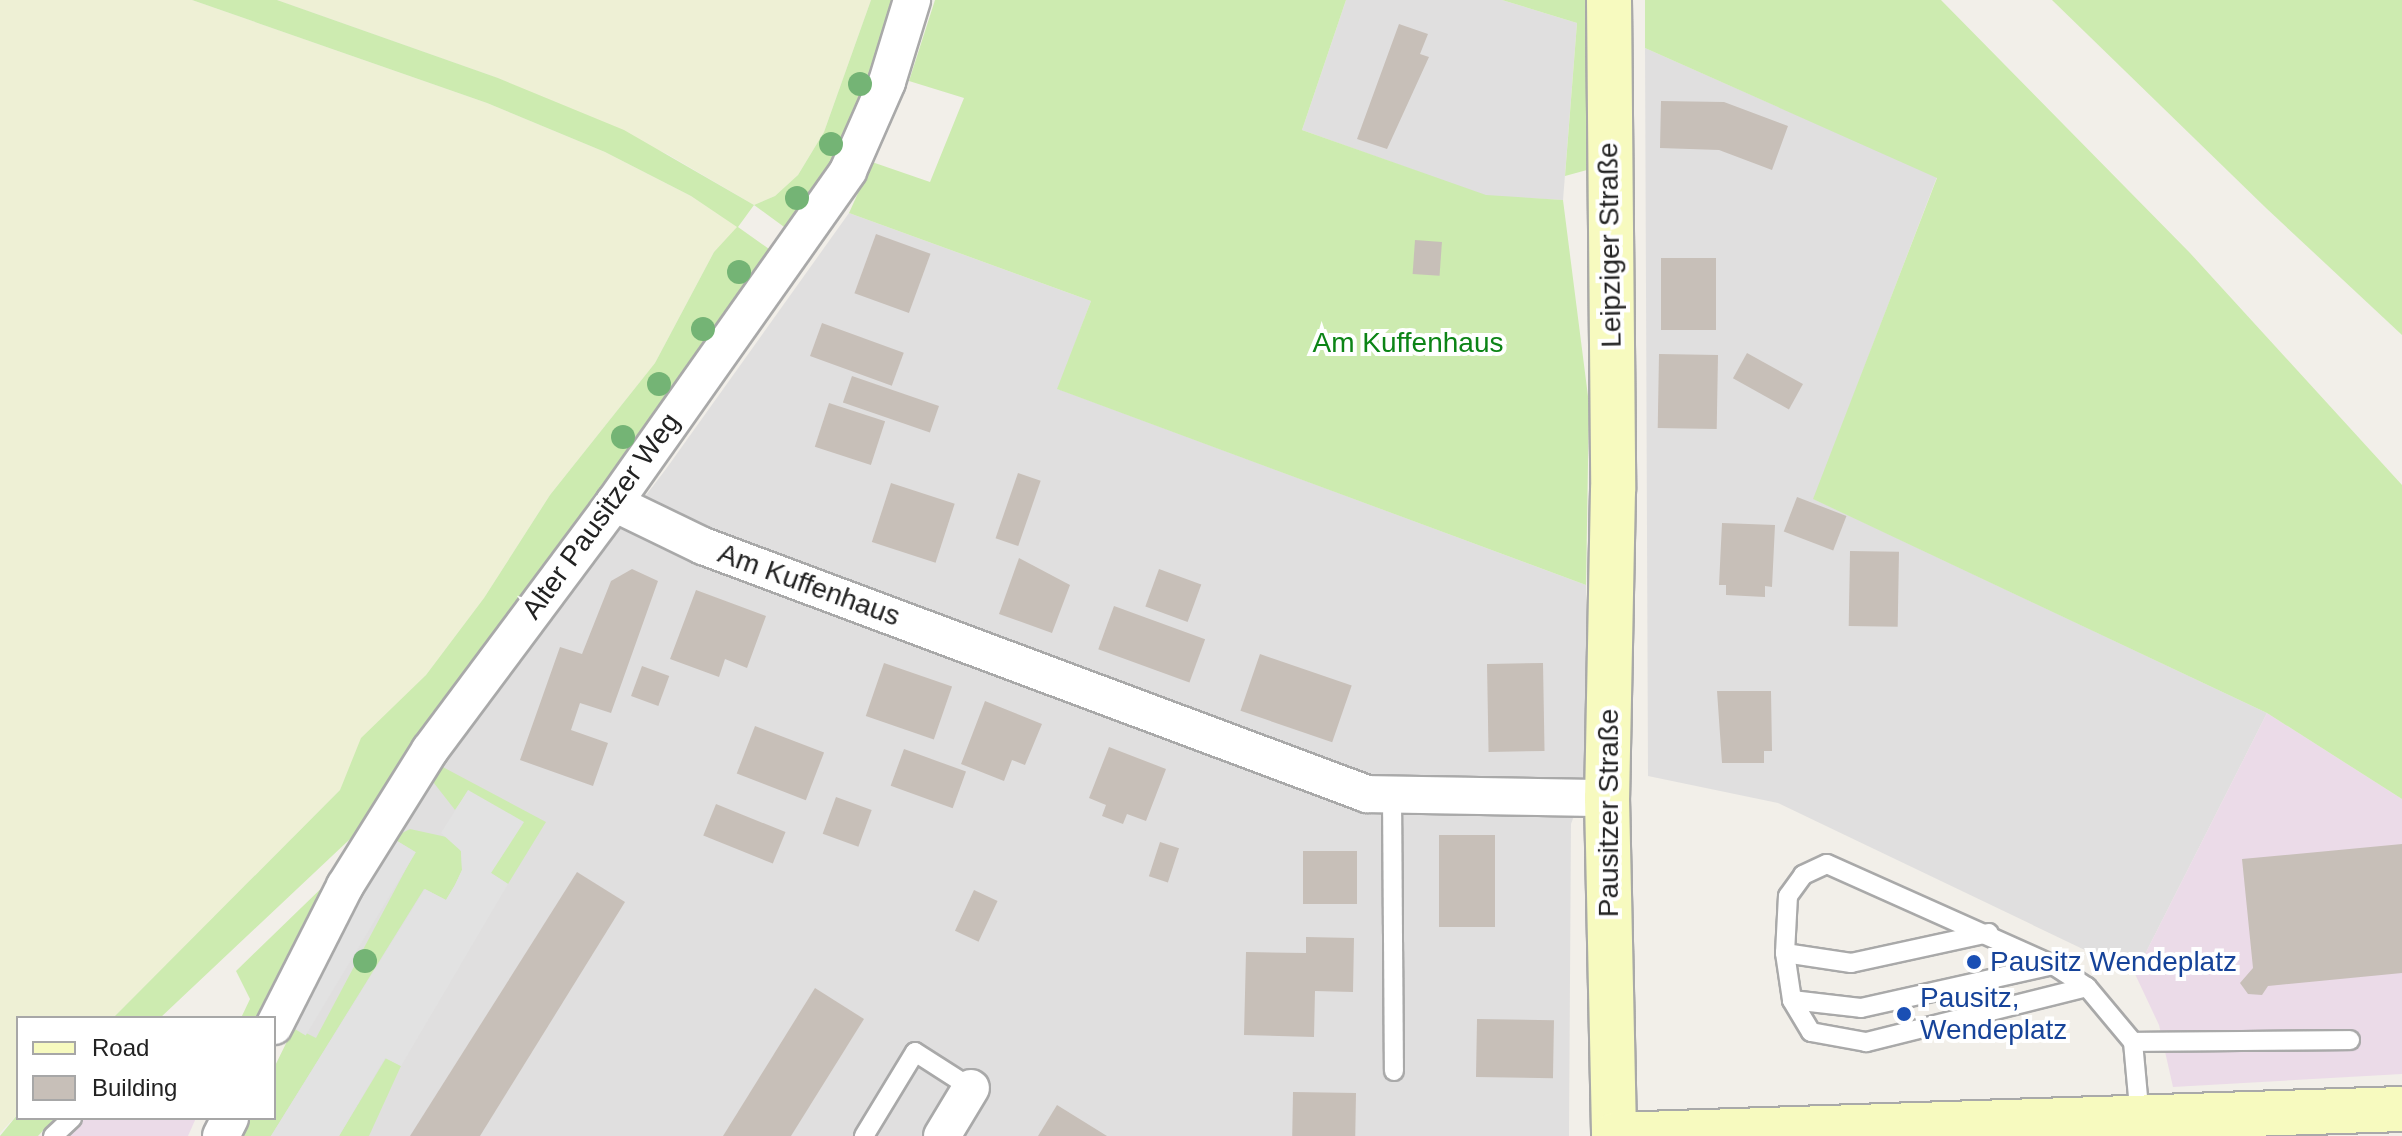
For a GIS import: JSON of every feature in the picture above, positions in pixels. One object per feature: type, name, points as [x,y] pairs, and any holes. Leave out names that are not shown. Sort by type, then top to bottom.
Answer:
[{"type":"street","name":"Alter Pausitzer Weg","points":[[276,1022],[345,886],[415,773],[484,673],[614,503],[848,171],[887,82],[912,0]]},
{"type":"street","name":"Leipziger Straße","points":[[1609,0],[1613,490]]},
{"type":"street","name":"Pausitzer Straße","points":[[1613,490],[1607,798],[1614,1136]]},
{"type":"street","name":"Am Kuffenhaus","points":[[614,503],[748,562],[1367,794],[1607,798]]},
{"type":"street","points":[[942,1136],[971,1088]]},
{"type":"street","points":[[1614,1136],[1966,1131],[2402,1109]]},
{"type":"lane","points":[[1392,794],[1394,1071]]},
{"type":"lane","points":[[2087,987],[1866,1042],[1811,1032],[1792,1000],[1785,953],[1788,896],[1803,875],[1827,864],[1989,933],[2053,965],[2087,987],[2133,1042],[2140,1122]]},
{"type":"lane","points":[[1785,953],[1851,963],[1989,933]]},
{"type":"lane","points":[[1792,1000],[1861,1008],[2053,965]]},
{"type":"lane","points":[[2133,1042],[2350,1040]]},
{"type":"lane","points":[[864,1136],[915,1052],[971,1088]]},
{"type":"lane","points":[[53,1136],[70,1120]]},
{"type":"shaded area","points":[[1346,0],[1502,0],[1577,23],[1563,200],[1486,196],[1302,130]]},
{"type":"shaded area","points":[[1645,48],[1937,177],[1814,499],[2267,713],[2135,974],[1778,803],[1648,776]]},
{"type":"shaded area","points":[[849,213],[1091,301],[1058,389],[1586,585],[1589,774],[1571,824],[1569,1136],[241,1136],[249,1120],[276,1120],[276,1064],[392,838],[430,778],[666,469]]},
{"type":"shaded area","points":[[2267,713],[2402,799],[2402,1074],[2173,1087],[2159,1025],[2135,974]]},
{"type":"shaded area","points":[[468,790],[524,822],[491,873],[508,884],[401,1066],[385,1058],[339,1136],[271,1136],[425,889],[446,900],[455,885],[462,870],[461,851],[441,833]]},
{"type":"shaded area","points":[[379,830],[416,852],[306,1036],[269,1013]]},
{"type":"shaded area","points":[[82,1120],[195,1120],[188,1136],[65,1136]]},
{"type":"green space","points":[[0,0],[192,0],[487,103],[605,152],[691,196],[738,227],[714,252],[655,363],[550,495],[484,598],[426,675],[362,738],[340,790],[115,1016],[16,1016],[16,1116],[0,1133]]},
{"type":"green space","points":[[192,0],[277,0],[498,78],[624,130],[754,205],[738,227],[779,256],[510,612],[366,824],[162,1016],[115,1016],[340,790],[361,738],[426,675],[484,598],[550,495],[655,363],[714,252],[737,227],[691,196],[605,152],[487,103]]},
{"type":"green space","points":[[277,0],[871,0],[824,132],[798,175],[775,196],[754,205],[667,154],[498,78]]},
{"type":"green space","points":[[871,0],[897,0],[877,70],[824,187],[791,232],[754,205],[775,196],[798,175],[824,132]]},
{"type":"green space","name":"Am Kuffenhaus","points":[[935,0],[1346,0],[1302,130],[1486,195],[1563,200],[1589,404],[1586,585],[1057,389],[1091,301],[849,213],[872,162],[930,182],[964,98],[909,81]]},
{"type":"green space","points":[[1502,0],[1586,0],[1587,170],[1565,176],[1577,23]]},
{"type":"green space","points":[[1645,0],[1941,0],[2190,253],[2402,485],[2402,799],[2267,713],[1813,499],[1937,178],[1645,48]]},
{"type":"green space","points":[[2052,0],[2402,0],[2402,335],[2266,208]]},
{"type":"green space","points":[[439,765],[546,822],[508,884],[491,873],[469,790],[455,810],[430,778]]},
{"type":"green space","points":[[410,829],[451,838],[461,851],[462,870],[455,885],[446,900],[424,889],[271,1136],[241,1136],[249,1120],[276,1120],[276,1064],[294,1027],[316,1038],[415,852],[392,838]]},
{"type":"green space","points":[[334,876],[261,1016],[242,1016],[250,999],[236,971]]},
{"type":"green space","points":[[386,1058],[401,1066],[369,1136],[339,1136]]},
{"type":"green space","points":[[16,1116],[16,1120],[53,1120],[38,1136],[0,1136]]},
{"type":"building","points":[[1399,24],[1428,34],[1420,54],[1429,57],[1387,149],[1357,139]]},
{"type":"building","points":[[1661,101],[1724,102],[1788,126],[1772,170],[1719,150],[1660,148]]},
{"type":"building","points":[[876,234],[931,254],[909,313],[854,293]]},
{"type":"building","points":[[1415,240],[1442,242],[1440,276],[1413,274]]},
{"type":"building","points":[[1661,258],[1716,258],[1716,330],[1661,330]]},
{"type":"building","points":[[822,323],[904,353],[892,386],[810,356]]},
{"type":"building","points":[[1747,353],[1803,384],[1789,409],[1733,378]]},
{"type":"building","points":[[1659,354],[1718,355],[1717,429],[1658,428]]},
{"type":"building","points":[[852,376],[939,406],[930,432],[843,402]]},
{"type":"building","points":[[829,403],[885,421],[871,465],[815,447]]},
{"type":"building","points":[[1018,473],[1041,481],[1018,546],[996,538]]},
{"type":"building","points":[[891,483],[955,504],[936,563],[872,542]]},
{"type":"building","points":[[1797,497],[1846,516],[1833,551],[1784,532]]},
{"type":"building","points":[[1722,523],[1775,525],[1772,587],[1765,586],[1765,597],[1726,595],[1726,585],[1719,585]]},
{"type":"building","points":[[1850,551],[1899,552],[1898,627],[1849,626]]},
{"type":"building","points":[[1019,558],[1070,585],[1052,633],[999,614]]},
{"type":"building","points":[[632,569],[658,581],[611,713],[580,703],[571,730],[608,743],[593,786],[520,760],[560,647],[582,654],[611,581]]},
{"type":"building","points":[[1159,569],[1201,584],[1188,622],[1145,607]]},
{"type":"building","points":[[696,590],[766,616],[747,668],[725,659],[719,677],[670,659]]},
{"type":"building","points":[[1114,606],[1205,639],[1189,682],[1098,649]]},
{"type":"building","points":[[1260,654],[1352,686],[1332,742],[1240,711]]},
{"type":"building","points":[[884,663],[952,686],[934,739],[866,716]]},
{"type":"building","points":[[1543,663],[1545,751],[1489,752],[1487,664]]},
{"type":"building","points":[[642,666],[669,676],[658,706],[631,696]]},
{"type":"building","points":[[1717,691],[1771,691],[1772,751],[1764,751],[1764,763],[1722,763]]},
{"type":"building","points":[[985,701],[1042,724],[1025,765],[1012,760],[1004,781],[961,764]]},
{"type":"building","points":[[755,726],[824,753],[806,800],[737,774]]},
{"type":"building","points":[[1109,747],[1166,769],[1146,821],[1127,814],[1123,824],[1102,816],[1106,805],[1089,798]]},
{"type":"building","points":[[904,749],[966,772],[953,808],[891,786]]},
{"type":"building","points":[[836,797],[872,810],[858,847],[823,834]]},
{"type":"building","points":[[716,804],[786,832],[773,864],[703,836]]},
{"type":"building","points":[[1439,835],[1495,835],[1495,927],[1439,927]]},
{"type":"building","points":[[1160,842],[1179,848],[1168,882],[1149,876]]},
{"type":"building","points":[[2402,844],[2402,973],[2268,986],[2262,995],[2248,994],[2240,983],[2253,968],[2242,859]]},
{"type":"building","points":[[1303,851],[1357,851],[1357,904],[1303,904]]},
{"type":"building","points":[[577,872],[625,902],[480,1136],[410,1136]]},
{"type":"building","points":[[974,890],[998,901],[979,942],[955,931]]},
{"type":"building","points":[[1306,937],[1354,938],[1353,992],[1315,991],[1314,1037],[1244,1035],[1246,952],[1306,953]]},
{"type":"building","points":[[815,988],[864,1019],[791,1136],[723,1136]]},
{"type":"building","points":[[1477,1019],[1554,1020],[1553,1078],[1476,1077]]},
{"type":"building","points":[[1293,1092],[1356,1093],[1355,1136],[1292,1136]]},
{"type":"building","points":[[1057,1105],[1107,1136],[1038,1136]]},
{"type":"place","name":"Pausitz Wendeplatz","points":[[1974,962]]},
{"type":"place","name":"Pausitz, Wendeplatz","points":[[1904,1014]]}]
